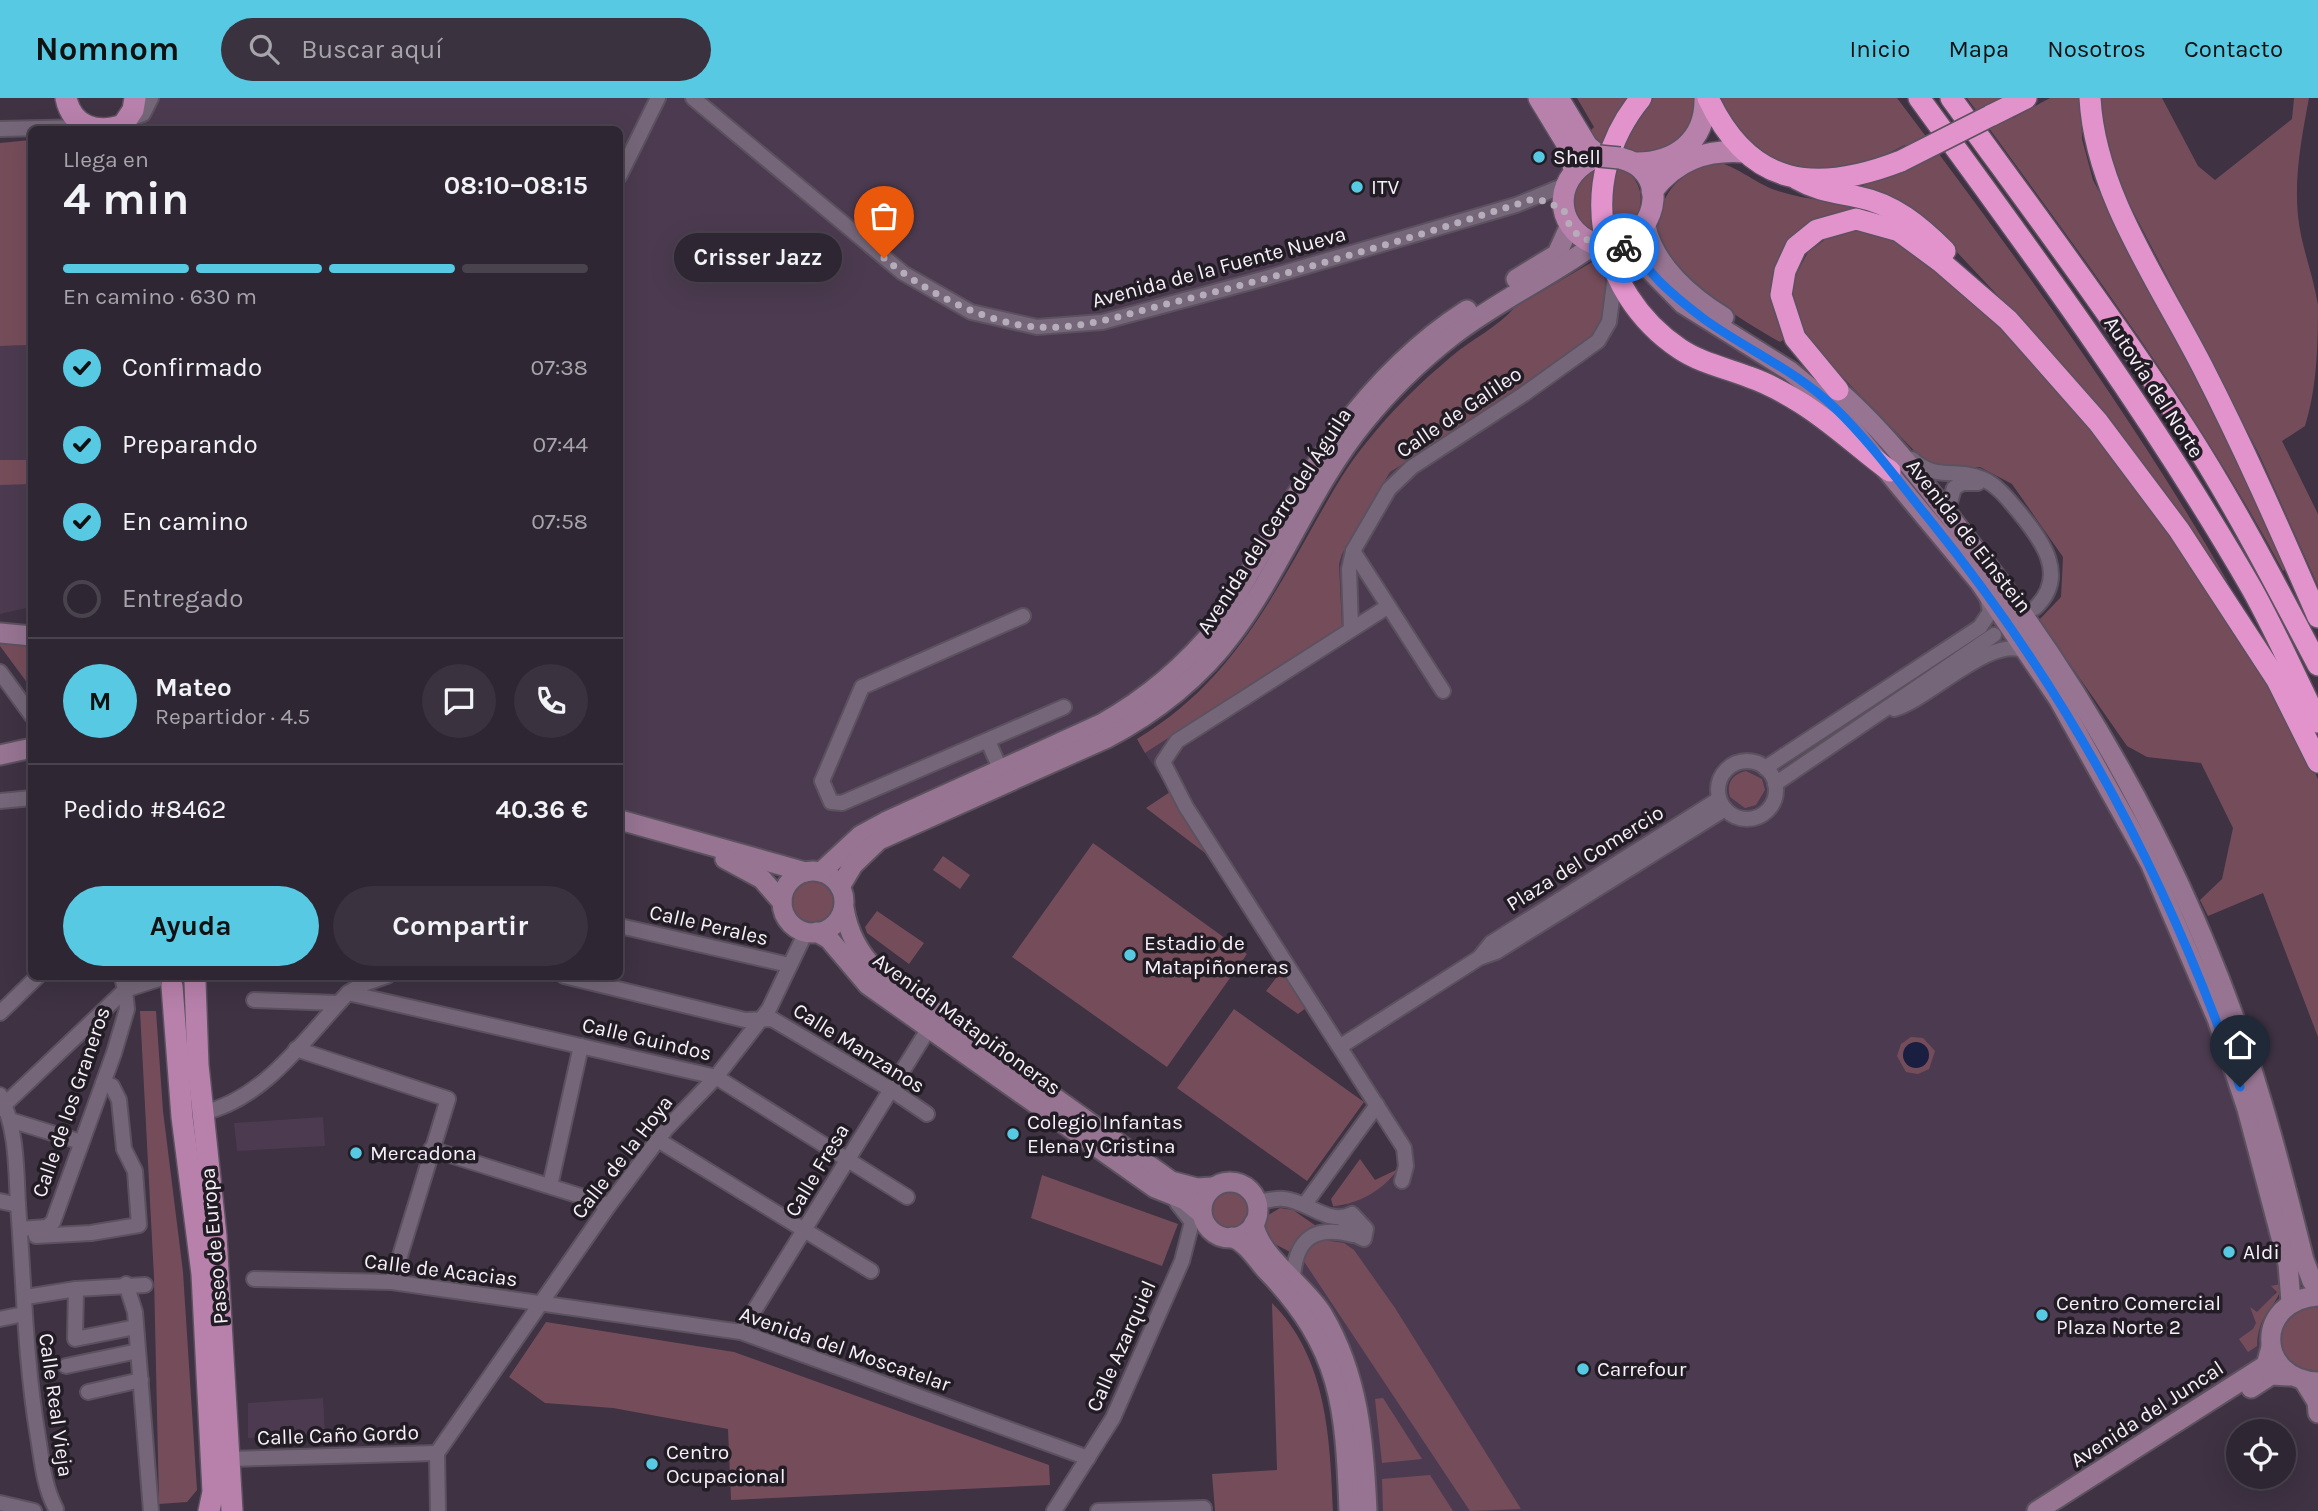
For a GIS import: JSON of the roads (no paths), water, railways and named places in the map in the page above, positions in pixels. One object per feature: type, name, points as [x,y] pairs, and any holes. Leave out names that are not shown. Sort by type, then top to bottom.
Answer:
[{"type":"highway","points":[[1641,98],[1618,134],[1603,184],[1603,224],[1615,276],[1641,315],[1670,342],[1696,358],[1751,377],[1802,404],[1890,471]]},
{"type":"highway","points":[[1707,98],[1731,138],[1745,152],[1817,191],[1860,197],[1907,217],[1985,290],[2098,422],[2179,530],[2277,680],[2318,762]]},
{"type":"highway","name":"Autovía del Norte","points":[[1919,98],[2079,317],[2167,449],[2253,591],[2318,722]]},
{"type":"highway","name":"Autovía del Norte","points":[[1951,98],[2099,300],[2186,430],[2273,579],[2318,665]]},
{"type":"highway","points":[[2090,98],[2092,130],[2107,183],[2255,470],[2318,617]]},
{"type":"highway","points":[[1797,179],[1844,179],[1901,161],[2023,99]]},
{"type":"highway","points":[[1838,390],[1795,338],[1781,295],[1785,271],[1796,247],[1817,230],[1856,219],[1899,231],[2008,320]]},
{"type":"main road","points":[[66,98],[76,120],[84,126]]},
{"type":"main road","points":[[123,125],[135,98]]},
{"type":"main road","points":[[1539,98],[1570,149],[1567,218],[1582,238],[1595,244],[1617,246],[1635,237],[1646,226],[1653,206],[1652,191],[1617,159]]},
{"type":"main road","points":[[1558,98],[1587,146],[1617,159],[1655,163],[1686,148],[1700,129],[1707,98]]},
{"type":"main road","points":[[1652,191],[1668,173],[1691,158],[1720,151],[1745,152]]},
{"type":"main road","points":[[1569,177],[1617,159]]},
{"type":"main road","points":[[167,980],[185,989],[196,980]]},
{"type":"main road","name":"Paseo de Europa","points":[[167,980],[202,1274],[213,1492],[211,1511]]},
{"type":"main road","name":"Paseo de Europa","points":[[197,980],[194,995],[202,1113],[216,1236],[232,1511]]},
{"type":"main road","points":[[211,1511],[232,1511]]},
{"type":"street","points":[[123,125],[143,114],[150,98]]},
{"type":"street","points":[[623,169],[658,98]]},
{"type":"street","name":"Avenida de la Fuente Nueva","points":[[693,98],[903,273],[971,312],[1037,327],[1101,322],[1373,249],[1530,200],[1569,177]]},
{"type":"street","points":[[0,129],[28,129]]},
{"type":"street","points":[[1530,200],[1545,201],[1567,218]]},
{"type":"street","name":"Avenida del Cerro del Águila","points":[[813,872],[861,835],[885,822],[1001,771],[1132,707],[1198,649],[1221,622],[1350,415],[1385,376],[1441,327],[1557,254],[1567,218]]},
{"type":"street","name":"Avenida de Einstein","points":[[1646,226],[1654,252],[1692,293],[1718,313],[1817,373],[1867,418],[2001,582],[2074,689],[2165,855],[2232,1012],[2274,1145],[2304,1260],[2312,1281],[2318,1287]]},
{"type":"street","name":"Avenida del Cerro del Águila","points":[[840,887],[853,865],[879,840],[1107,738],[1141,719],[1172,695],[1234,632],[1334,463],[1364,422],[1397,385],[1453,335],[1595,244]]},
{"type":"street","name":"Avenida de Einstein","points":[[1617,246],[1633,253],[1683,304],[1712,325],[1790,371],[1815,390],[1852,426],[1980,583],[2030,654],[2096,761],[2150,863],[2217,1019],[2247,1110],[2268,1188],[2288,1265],[2291,1302]]},
{"type":"street","name":"Calle de Galileo","points":[[1351,628],[1349,569],[1353,551],[1399,477],[1598,341],[1609,322],[1615,276]]},
{"type":"street","points":[[1867,418],[1922,468],[1939,474],[1977,476],[1998,489],[2025,519],[2046,548],[2052,563],[2052,579],[2048,593],[2035,608]]},
{"type":"street","points":[[1947,513],[1954,488],[1962,483],[1986,483],[1998,489]]},
{"type":"street","points":[[1353,551],[1443,691]]},
{"type":"street","points":[[1765,768],[1866,704],[1877,693],[1980,626],[1990,612],[1980,583]]},
{"type":"street","points":[[1387,607],[1170,748],[1163,762],[1164,768],[1180,792],[1192,803],[1339,1033],[1341,1046],[1404,1148],[1406,1166],[1402,1181]]},
{"type":"street","points":[[1023,617],[862,687],[822,781],[831,802],[842,803],[1063,706]]},
{"type":"street","points":[[1775,784],[1998,632],[1877,701],[1866,704]]},
{"type":"street","points":[[0,634],[28,636]]},
{"type":"street","points":[[1882,712],[1915,701],[2000,648],[2016,648],[2030,654]]},
{"type":"street","points":[[0,672],[28,710]]},
{"type":"street","points":[[988,741],[1001,771]]},
{"type":"street","points":[[0,755],[28,749]]},
{"type":"street","points":[[1748,761],[1765,768],[1775,784],[1773,802],[1762,815],[1742,819],[1722,804],[1719,780],[1731,766],[1748,761]]},
{"type":"street","points":[[0,801],[28,798]]},
{"type":"street","name":"Plaza del Comercio","points":[[1341,1046],[1479,958],[1491,943],[1722,804]]},
{"type":"street","points":[[623,821],[828,875],[840,887],[844,908],[832,925],[811,932],[786,918],[782,902],[762,879],[731,861],[623,832]]},
{"type":"street","points":[[782,902],[788,883],[813,872]]},
{"type":"street","name":"Avenida Matapiñoneras","points":[[844,908],[846,924],[857,947],[875,969],[1171,1181],[1196,1188],[1213,1188]]},
{"type":"street","name":"Calle Perales","points":[[623,927],[789,965]]},
{"type":"street","name":"Avenida Matapiñoneras","points":[[811,932],[829,939],[868,985],[1168,1195],[1185,1200],[1202,1213]]},
{"type":"street","name":"Calle de la Hoya","points":[[538,1304],[658,1140],[716,1077],[769,1009],[789,965],[811,932]]},
{"type":"street","points":[[0,1013],[34,980]]},
{"type":"street","name":"Calle de los Graneros","points":[[52,1230],[127,1009],[124,983],[167,980]]},
{"type":"street","points":[[202,1113],[224,1108],[254,1091],[343,998],[361,985],[375,980]]},
{"type":"street","name":"Calle Manzanos","points":[[580,980],[745,1020],[762,1017],[772,1019],[927,1114]]},
{"type":"street","points":[[81,1142],[4,1107],[124,983]]},
{"type":"street","name":"Calle Guindos","points":[[254,1000],[343,998],[581,1046],[716,1077],[907,1197]]},
{"type":"street","name":"Calle Fresa","points":[[741,1332],[929,1028]]},
{"type":"street","points":[[550,1186],[581,1046]]},
{"type":"street","points":[[296,1049],[448,1100],[391,1282]]},
{"type":"street","points":[[21,1233],[139,1225],[135,1171],[124,1149],[119,1100],[113,1086],[103,1083]]},
{"type":"street","points":[[1305,1205],[1377,1105]]},
{"type":"street","name":"Calle Real Vieja","points":[[4,1107],[21,1233],[26,1297],[24,1314],[32,1401],[48,1493],[59,1510]]},
{"type":"street","points":[[658,1140],[807,1229],[871,1271]]},
{"type":"street","points":[[431,1149],[609,1205]]},
{"type":"street","points":[[1349,1511],[1345,1418],[1338,1387],[1321,1345],[1293,1299],[1247,1247],[1232,1237],[1213,1232],[1202,1213],[1204,1199],[1221,1183],[1238,1183],[1247,1187],[1256,1213],[1261,1245],[1293,1277],[1322,1313],[1349,1371],[1360,1417],[1367,1511]]},
{"type":"street","name":"Calle Azarquiel","points":[[1054,1511],[1113,1418],[1182,1261],[1192,1222],[1186,1211],[1168,1195]]},
{"type":"street","points":[[1232,1237],[1241,1235],[1256,1213],[1284,1199],[1330,1217],[1352,1214],[1366,1229],[1364,1239],[1353,1235],[1322,1232],[1306,1239],[1298,1247],[1293,1277]]},
{"type":"street","points":[[0,1201],[18,1205]]},
{"type":"street","name":"Calle de Acacias","points":[[254,1279],[391,1282],[538,1304]]},
{"type":"street","points":[[126,1284],[136,1327],[151,1511]]},
{"type":"street","points":[[26,1297],[76,1289],[145,1285]]},
{"type":"street","points":[[76,1289],[75,1339],[136,1327]]},
{"type":"street","points":[[2291,1302],[2318,1296]]},
{"type":"street","name":"Avenida del Juncal","points":[[2037,1511],[2266,1365],[2274,1322],[2291,1302]]},
{"type":"street","name":"Calle Caño Gordo","points":[[228,1459],[437,1452],[538,1304]]},
{"type":"street","name":"Avenida del Moscatelar","points":[[538,1304],[741,1332],[1088,1458]]},
{"type":"street","points":[[0,1319],[24,1314]]},
{"type":"street","points":[[2271,1347],[2281,1368],[2304,1380],[2317,1402],[2318,1413]]},
{"type":"street","points":[[66,1366],[138,1351]]},
{"type":"street","name":"Avenida del Juncal","points":[[2059,1511],[2272,1375],[2304,1380]]},
{"type":"street","points":[[88,1392],[141,1380]]},
{"type":"street","points":[[437,1452],[438,1511]]},
{"type":"street","points":[[0,1503],[34,1511]]},
{"type":"street","points":[[1098,1511],[1204,1508],[1204,1511]]},
{"type":"water","points":[[1916,1042],[1925,1046],[1929,1055],[1925,1064],[1916,1068],[1907,1064],[1903,1055],[1907,1046]]},
{"type":"place","name":"Shell","points":[[1539,157]]},
{"type":"place","name":"ITV","points":[[1357,187]]},
{"type":"place","name":"Crisser Jazz","points":[[884,258]]},
{"type":"place","name":"Estadio de Matapiñoneras","points":[[1130,955]]},
{"type":"place","name":"Colegio Infantas Elena y Cristina","points":[[1013,1134]]},
{"type":"place","name":"Mercadona","points":[[356,1153]]},
{"type":"place","name":"Aldi","points":[[2229,1252]]},
{"type":"place","name":"Centro Comercial Plaza Norte 2","points":[[2042,1315]]},
{"type":"place","name":"Carrefour","points":[[1583,1369]]},
{"type":"place","name":"Centro Ocupacional","points":[[652,1464]]}]
